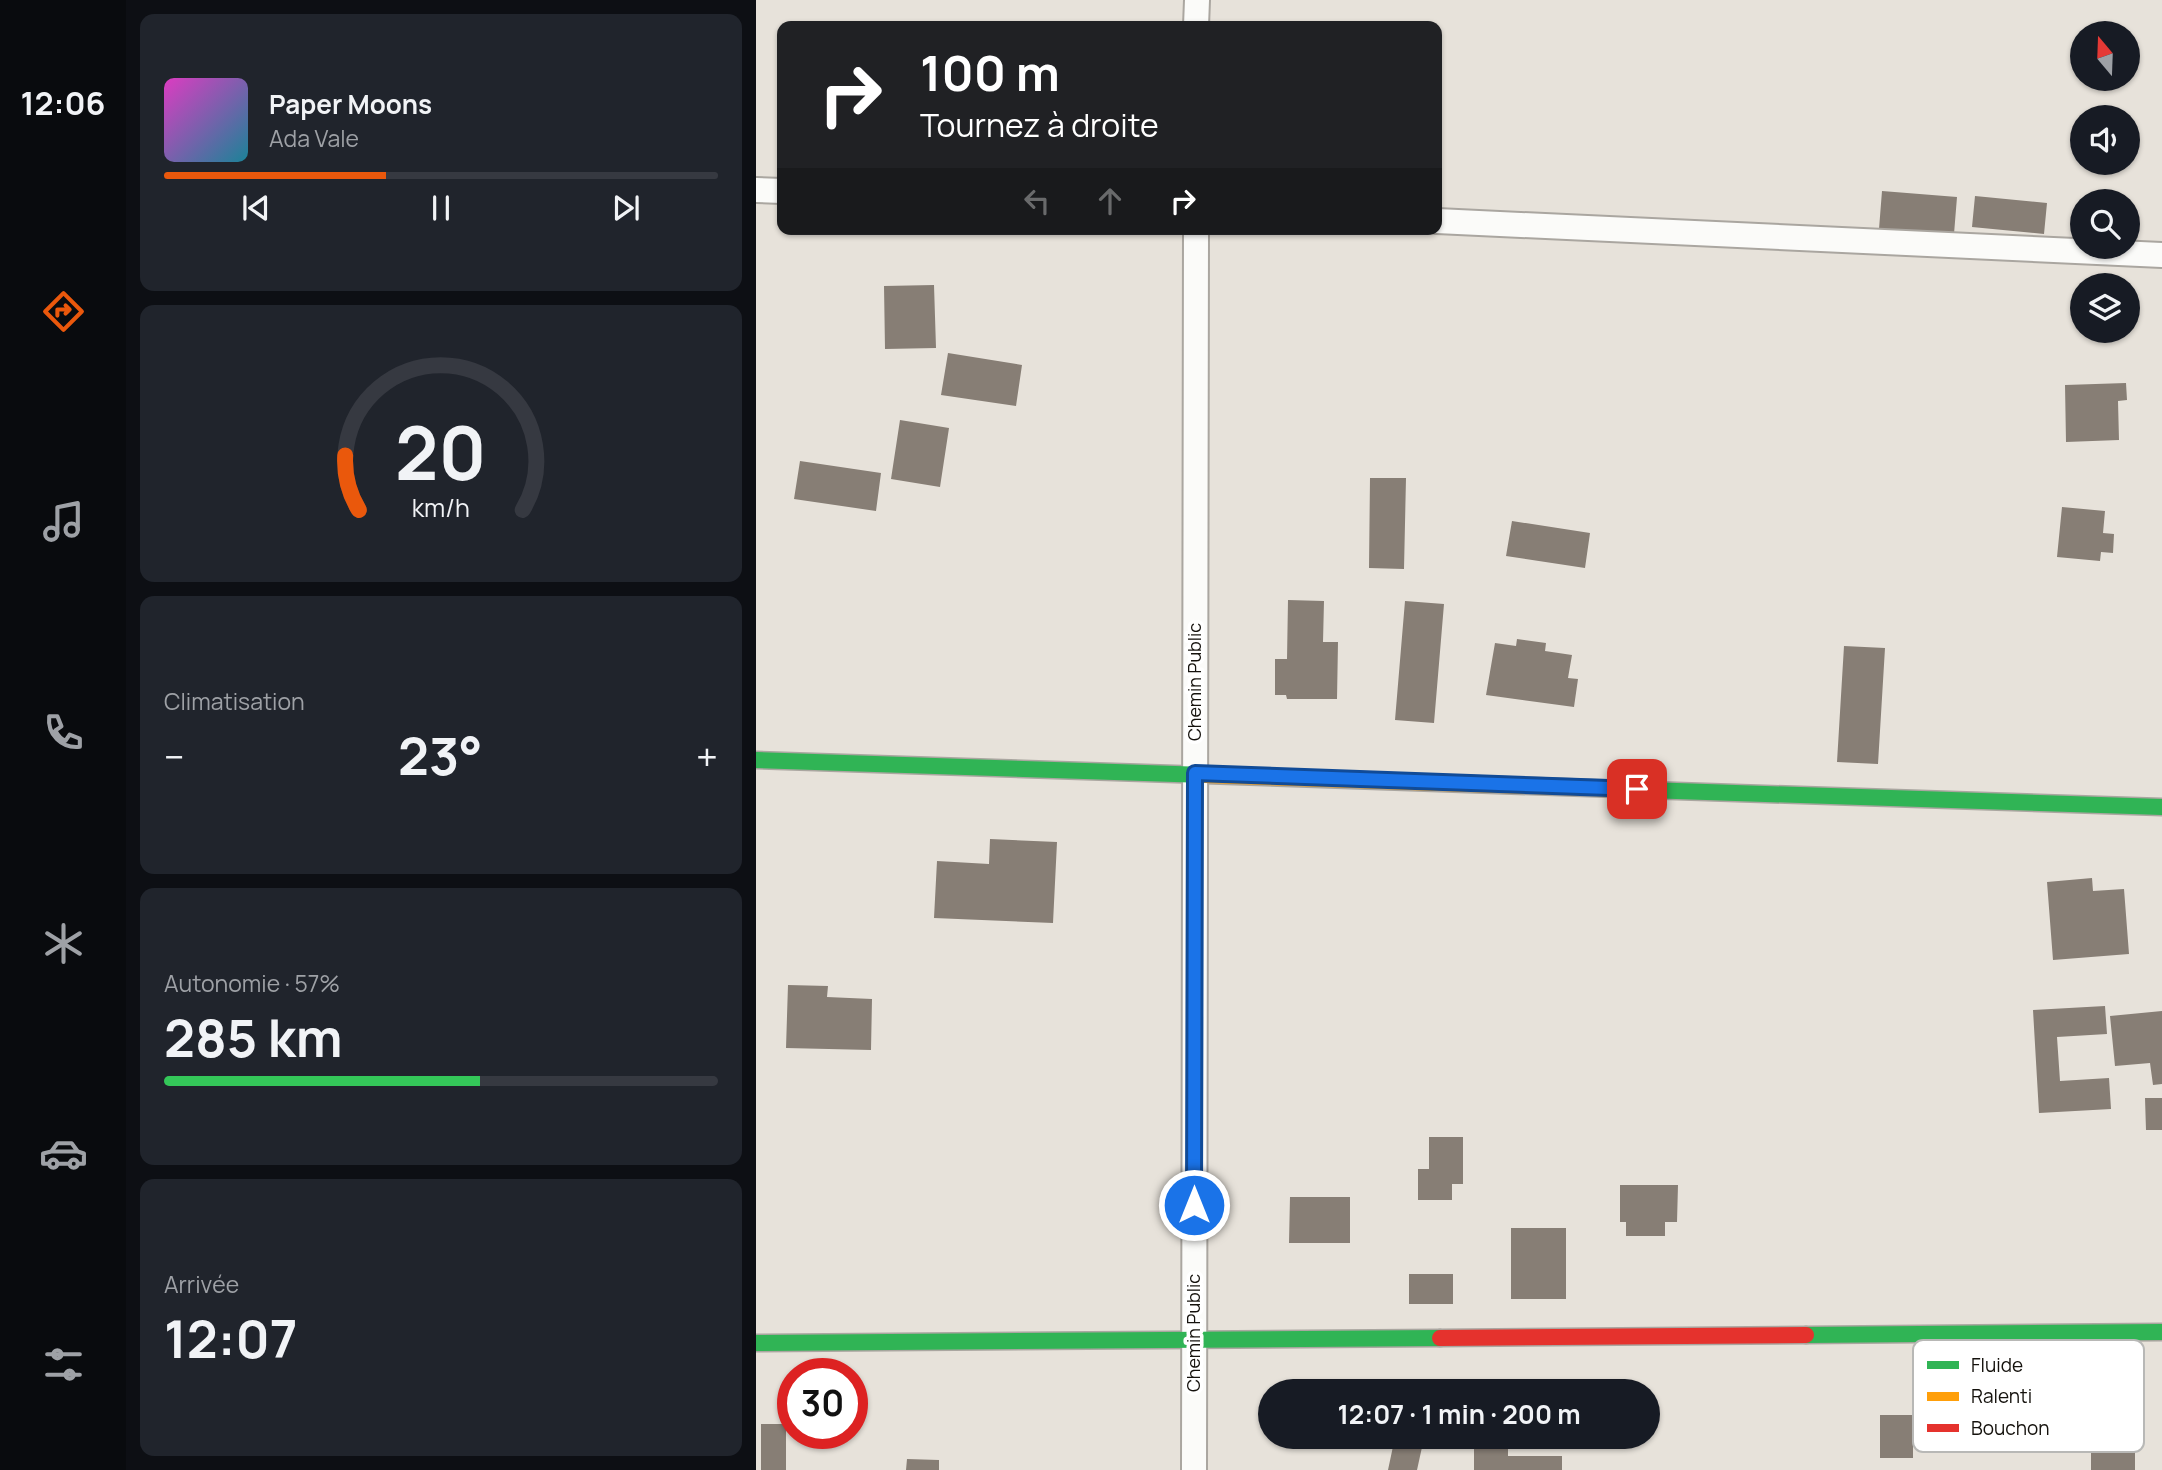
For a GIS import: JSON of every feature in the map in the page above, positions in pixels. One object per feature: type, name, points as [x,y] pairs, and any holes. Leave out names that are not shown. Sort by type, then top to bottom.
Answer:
[{"type":"street","points":[[1196,0],[1196,21]]},
{"type":"street","points":[[756,190],[777,191]]},
{"type":"street","points":[[1442,221],[2162,255]]},
{"type":"street","name":"Chemin Public","points":[[1194,1470],[1196,235]]},
{"type":"street","points":[[756,760],[2162,807]]},
{"type":"street","points":[[756,1343],[2162,1332]]},
{"type":"building","points":[[1882,191],[1957,197],[1954,234],[1879,229]]},
{"type":"building","points":[[1975,196],[2047,203],[2044,234],[1972,227]]},
{"type":"building","points":[[934,285],[936,348],[885,349],[884,286]]},
{"type":"building","points":[[948,353],[1022,365],[1016,406],[941,395]]},
{"type":"building","points":[[2126,383],[2127,400],[2118,401],[2119,440],[2066,442],[2065,385]]},
{"type":"building","points":[[900,420],[949,428],[940,487],[891,479]]},
{"type":"building","points":[[800,461],[881,473],[876,511],[794,499]]},
{"type":"building","points":[[1370,478],[1406,478],[1404,569],[1369,568]]},
{"type":"building","points":[[2062,507],[2105,511],[2103,533],[2114,534],[2113,553],[2101,552],[2100,561],[2057,557]]},
{"type":"building","points":[[1512,521],[1590,533],[1585,568],[1506,556]]},
{"type":"building","points":[[1288,600],[1324,601],[1323,642],[1338,642],[1337,699],[1287,699],[1286,695],[1275,695],[1275,659],[1287,659]]},
{"type":"building","points":[[1405,601],[1444,604],[1434,723],[1395,720]]},
{"type":"building","points":[[1517,639],[1546,643],[1545,651],[1572,655],[1568,678],[1578,679],[1574,707],[1486,695],[1495,643],[1516,646]]},
{"type":"building","points":[[1844,646],[1885,648],[1878,764],[1837,762]]},
{"type":"building","points":[[990,839],[1057,842],[1053,923],[934,918],[937,861],[989,864]]},
{"type":"building","points":[[2092,878],[2093,891],[2124,889],[2129,954],[2053,960],[2047,882]]},
{"type":"building","points":[[788,985],[828,986],[827,997],[872,999],[871,1050],[786,1048]]},
{"type":"building","points":[[2105,1006],[2107,1034],[2057,1037],[2060,1081],[2109,1078],[2111,1109],[2039,1113],[2033,1010]]},
{"type":"building","points":[[2162,1011],[2162,1084],[2153,1085],[2150,1063],[2115,1066],[2110,1016]]},
{"type":"building","points":[[2145,1098],[2162,1098],[2162,1130],[2146,1130]]},
{"type":"building","points":[[1429,1137],[1463,1137],[1463,1184],[1452,1184],[1452,1200],[1418,1200],[1418,1169],[1429,1169]]},
{"type":"building","points":[[1620,1185],[1678,1185],[1677,1222],[1665,1222],[1665,1236],[1626,1236],[1626,1222],[1620,1222]]},
{"type":"building","points":[[1290,1197],[1350,1197],[1350,1243],[1289,1243]]},
{"type":"building","points":[[1511,1228],[1566,1228],[1566,1299],[1511,1299]]},
{"type":"building","points":[[1409,1274],[1453,1274],[1453,1304],[1409,1304]]},
{"type":"building","points":[[1880,1415],[1913,1415],[1913,1458],[1880,1458]]},
{"type":"building","points":[[761,1424],[777,1424],[777,1449],[786,1449],[786,1470],[761,1470]]},
{"type":"building","points":[[1392,1449],[1422,1449],[1417,1470],[1388,1470]]},
{"type":"building","points":[[1474,1449],[1508,1449],[1508,1456],[1562,1456],[1562,1470],[1474,1470]]},
{"type":"building","points":[[2091,1452],[2135,1452],[2135,1470],[2091,1470]]},
{"type":"building","points":[[907,1459],[939,1460],[939,1470],[906,1470]]},
{"type":"traffic: fast","points":[[756,760],[1205,775]]},
{"type":"traffic: fast","points":[[1647,790],[2162,807]]},
{"type":"traffic: fast","points":[[1806,1335],[2162,1332]]},
{"type":"traffic: fast","points":[[756,1343],[1440,1338]]},
{"type":"traffic: slow","points":[[1205,775],[1647,790]]},
{"type":"traffic: jam","points":[[1440,1338],[1806,1335]]},
{"type":"route","points":[[1194,1205],[1195,773],[1637,789]]}]
